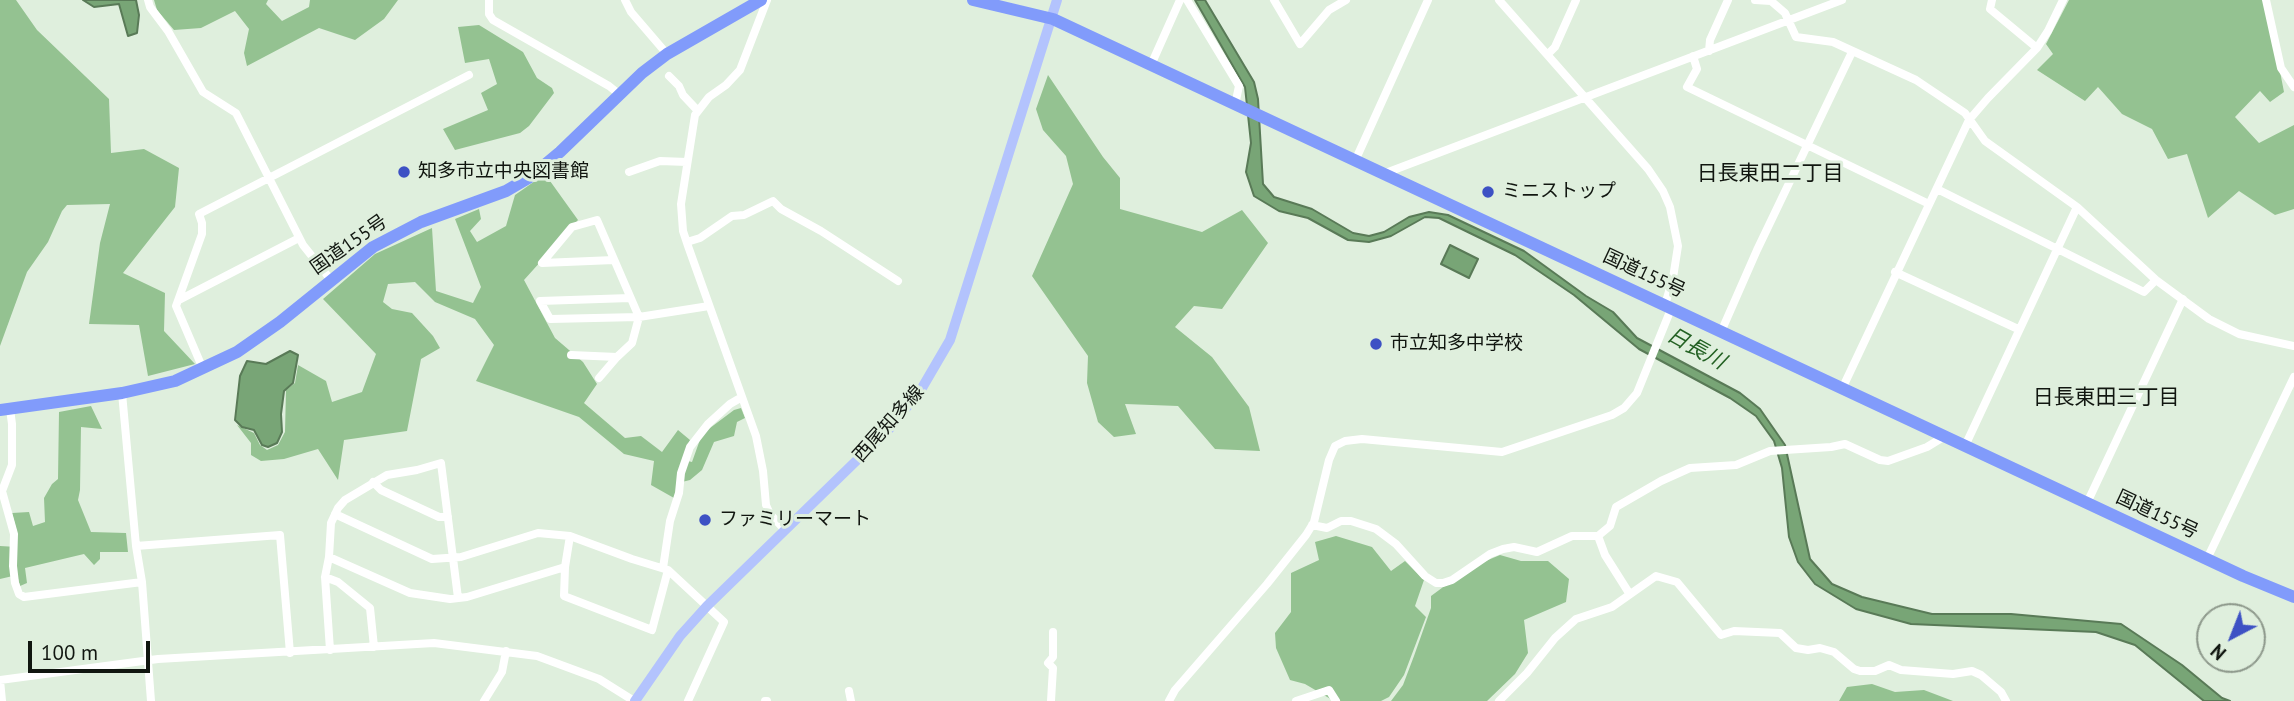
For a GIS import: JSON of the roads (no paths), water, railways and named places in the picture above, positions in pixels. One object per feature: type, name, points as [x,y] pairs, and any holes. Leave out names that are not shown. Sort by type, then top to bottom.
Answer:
[{"type":"highway","name":"国道155号","points":[[5,409],[121,393],[175,382],[203,369],[254,341],[373,247],[396,233],[506,191],[530,177],[560,152],[619,94],[667,54],[761,0]]},
{"type":"highway","name":"国道155号","points":[[973,0],[1053,19],[2207,559],[2294,597]]},
{"type":"main road","name":"西尾知多線","points":[[634,701],[680,636],[707,606],[890,428],[922,388],[950,340],[1057,0]]},
{"type":"street","points":[[148,0],[203,92],[236,113],[299,238],[331,279]]},
{"type":"street","points":[[489,0],[490,18],[619,94]]},
{"type":"street","points":[[625,0],[631,12],[667,54]]},
{"type":"street","points":[[767,0],[740,70],[726,85],[709,97],[695,115],[681,204],[687,242],[760,455],[766,505],[770,514],[785,530]]},
{"type":"street","points":[[1151,65],[1180,0]]},
{"type":"street","points":[[1187,0],[1239,86],[1236,105]]},
{"type":"street","points":[[1274,0],[1300,44],[1336,2],[1346,0]]},
{"type":"street","points":[[1354,161],[1429,0]]},
{"type":"street","points":[[1172,700],[1312,525],[1332,451],[1340,443],[1362,439],[1487,453],[1517,449],[1595,422],[1624,408],[1637,393],[1668,307],[1678,246],[1670,207],[1648,169],[1499,0]]},
{"type":"street","points":[[1548,54],[1555,47],[1576,0]]},
{"type":"street","points":[[1709,51],[1710,40],[1728,0]]},
{"type":"street","points":[[1755,0],[1771,1],[1785,13],[1796,37],[1833,42],[1929,88],[1965,113],[1985,141],[2077,208],[2156,280],[2209,319],[2239,334],[2294,346]]},
{"type":"street","points":[[1383,174],[1842,0]]},
{"type":"street","points":[[1992,0],[1990,9],[2037,48]]},
{"type":"street","points":[[1842,388],[1969,120],[2037,48],[2063,0]]},
{"type":"street","points":[[2266,0],[2281,68],[2294,87]]},
{"type":"street","points":[[1721,332],[1852,52]]},
{"type":"street","points":[[1693,56],[1697,69],[1687,87],[1929,204]]},
{"type":"street","points":[[203,369],[176,306],[202,234],[199,214],[469,75]]},
{"type":"street","points":[[669,76],[698,111]]},
{"type":"street","points":[[629,172],[660,161],[687,162]]},
{"type":"street","points":[[1937,189],[2144,292],[2156,280]]},
{"type":"street","points":[[687,242],[700,238],[732,216],[744,215],[774,201],[781,209],[821,231],[898,281]]},
{"type":"street","points":[[1965,446],[2077,208]]},
{"type":"street","points":[[599,378],[632,343],[639,317],[597,220],[572,227],[542,263],[614,260]]},
{"type":"street","points":[[179,300],[299,238]]},
{"type":"street","points":[[1895,272],[2018,329]]},
{"type":"street","points":[[631,298],[540,300],[550,319],[639,317],[709,306]]},
{"type":"street","points":[[2087,503],[2183,299]]},
{"type":"street","points":[[571,355],[617,357]]},
{"type":"street","points":[[2207,559],[2294,377]]},
{"type":"street","points":[[121,393],[142,582],[151,701]]},
{"type":"street","points":[[570,536],[564,596],[652,629],[666,569],[670,521],[690,447],[708,424],[742,397]]},
{"type":"street","points":[[5,409],[12,424],[12,465],[2,491],[14,534],[13,566],[19,594],[24,597],[142,582]]},
{"type":"street","points":[[1312,525],[1327,528],[1351,521],[1376,529],[1396,544],[1425,576],[1436,583],[1443,583],[1503,549],[1514,547],[1537,552],[1572,537],[1598,536],[1610,526],[1616,507],[1690,468],[1736,464],[1770,451],[1845,444],[1871,457],[1888,461],[1927,447],[1945,436]]},
{"type":"street","points":[[330,650],[325,577],[331,523],[345,500],[387,475],[442,463],[458,598]]},
{"type":"street","points":[[373,482],[381,490],[439,517],[448,517]]},
{"type":"street","points":[[335,514],[432,559],[452,559],[538,533],[570,536],[666,569],[724,622],[688,701]]},
{"type":"street","points":[[136,546],[280,535],[290,653]]},
{"type":"street","points":[[1598,536],[1605,555],[1629,593]]},
{"type":"street","points":[[329,557],[410,593],[450,599],[565,567]]},
{"type":"street","points":[[1499,701],[1527,673],[1555,638],[1576,619],[1612,607],[1656,576],[1677,582],[1721,635],[1734,631],[1780,633],[1796,648],[1820,648],[1834,652],[1860,671],[1875,671],[1889,665],[1901,670],[1953,674],[1972,671],[1981,674],[2001,692],[2006,701]]},
{"type":"street","points":[[325,577],[338,582],[370,608],[374,647]]},
{"type":"street","points":[[1051,701],[1053,668],[1048,663],[1053,657],[1053,632]]},
{"type":"street","points":[[2,701],[0,680],[148,661],[434,643],[537,656],[599,679],[634,701]]},
{"type":"street","points":[[484,701],[502,672],[506,651]]},
{"type":"street","points":[[1296,701],[1329,690],[1336,701]]},
{"type":"street","points":[[849,691],[851,701]]},
{"type":"place","name":"知多市立中央図書館","points":[[404,172]]},
{"type":"place","name":"ミニストップ","points":[[1488,192]]},
{"type":"place","name":"市立知多中学校","points":[[1376,344]]},
{"type":"place","name":"ファミリーマート","points":[[705,520]]},
{"type":"district","name":"日長東田二丁目","points":[[1770,174]]},
{"type":"district","name":"日長東田三丁目","points":[[2106,398]]},
{"type":"water label","name":"日長川","points":[[1696,349]]}]
